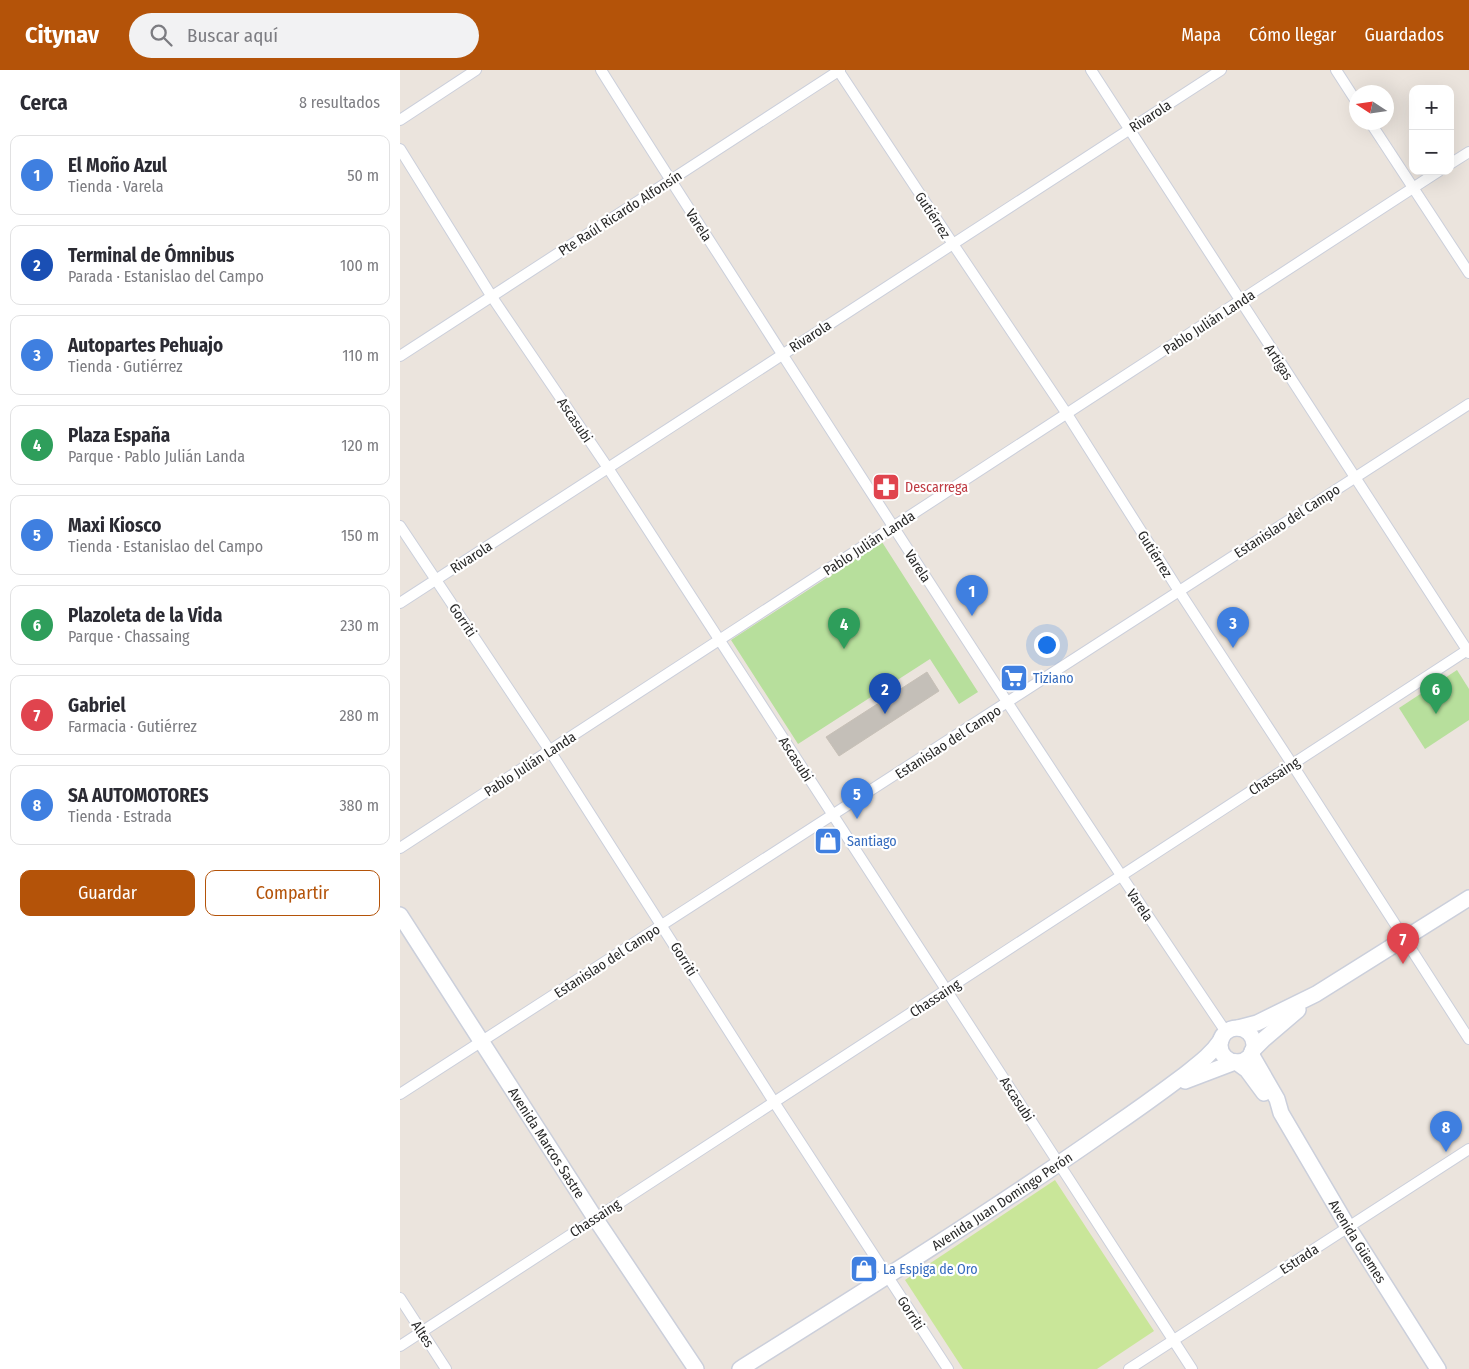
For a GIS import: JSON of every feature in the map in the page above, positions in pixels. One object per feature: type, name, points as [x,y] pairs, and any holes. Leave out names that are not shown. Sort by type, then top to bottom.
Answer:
[{"type":"main road","points":[[1316,994],[1264,1039],[1247,1059],[1236,1062],[1223,1055],[1220,1045],[1228,1033],[1257,1023],[1316,994],[1469,898]]},
{"type":"main road","name":"Avenida Marcos Sastre","points":[[400,915],[595,1218],[696,1369]]},
{"type":"main road","points":[[1228,1033],[1249,1033],[1254,1043],[1252,1053]]},
{"type":"main road","name":"Avenida Juan Domingo Perón","points":[[740,1369],[1059,1165],[1203,1062],[1228,1033]]},
{"type":"main road","name":"Avenida Güemes","points":[[1252,1053],[1277,1100],[1281,1113],[1348,1227],[1438,1369]]},
{"type":"main road","name":"Avenida Juan Domingo Perón","points":[[1160,1094],[1188,1080],[1236,1062]]},
{"type":"main road","name":"Avenida Güemes","points":[[1236,1062],[1247,1070],[1271,1103],[1281,1113]]},
{"type":"street","points":[[400,120],[476,70]]},
{"type":"street","name":"Varela","points":[[601,70],[893,527],[1121,876],[1228,1033]]},
{"type":"street","name":"Pte Raúl Ricardo Alfonsín","points":[[400,356],[839,70]]},
{"type":"street","name":"Gutiérrez","points":[[839,70],[1067,414],[1179,591],[1469,1039]]},
{"type":"street","name":"Artigas","points":[[1091,70],[1468,651]]},
{"type":"street","name":"Rivarola","points":[[400,603],[1221,70]]},
{"type":"street","points":[[1336,70],[1349,90]]},
{"type":"street","points":[[1375,130],[1469,274]]},
{"type":"street","name":"Ascasubi","points":[[400,149],[492,297],[608,468],[1192,1369]]},
{"type":"street","points":[[1454,161],[1469,152]]},
{"type":"street","name":"Pablo Julián Landa","points":[[400,848],[1433,175]]},
{"type":"street","name":"Estanislao del Campo","points":[[400,1094],[1469,404]]},
{"type":"street","name":"Gorriti","points":[[400,526],[550,751],[774,1102],[948,1369]]},
{"type":"street","name":"Chassaing","points":[[400,1346],[1468,651]]},
{"type":"street","name":"Estrada","points":[[1129,1369],[1469,1149]]},
{"type":"street","name":"Altes","points":[[400,1298],[446,1369]]},
{"type":"green space","points":[[882,542],[978,692],[959,704],[930,659],[798,744],[731,640]]},
{"type":"green space","points":[[1457,670],[1469,689],[1469,720],[1425,749],[1399,708]]},
{"type":"green space","points":[[1055,1180],[1154,1331],[1097,1369],[963,1369],[905,1280]]},
{"type":"building","points":[[927,672],[939,691],[839,756],[826,737]]},
{"type":"place","name":"Descarrega","points":[[886,487]]},
{"type":"place","name":"El Moño Azul","points":[[972,616]]},
{"type":"place","name":"Autopartes Pehuajo","points":[[1233,648]]},
{"type":"place","name":"Plaza España","points":[[844,649]]},
{"type":"place","name":"Tiziano","points":[[1014,678]]},
{"type":"place","name":"Terminal de Ómnibus","points":[[885,714]]},
{"type":"place","name":"Plazoleta de la Vida","points":[[1436,714]]},
{"type":"place","name":"Maxi Kiosco","points":[[857,819]]},
{"type":"place","name":"Santiago","points":[[828,841]]},
{"type":"place","name":"Gabriel","points":[[1403,964]]},
{"type":"place","name":"SA AUTOMOTORES","points":[[1446,1152]]},
{"type":"place","name":"La Espiga de Oro","points":[[864,1269]]}]
